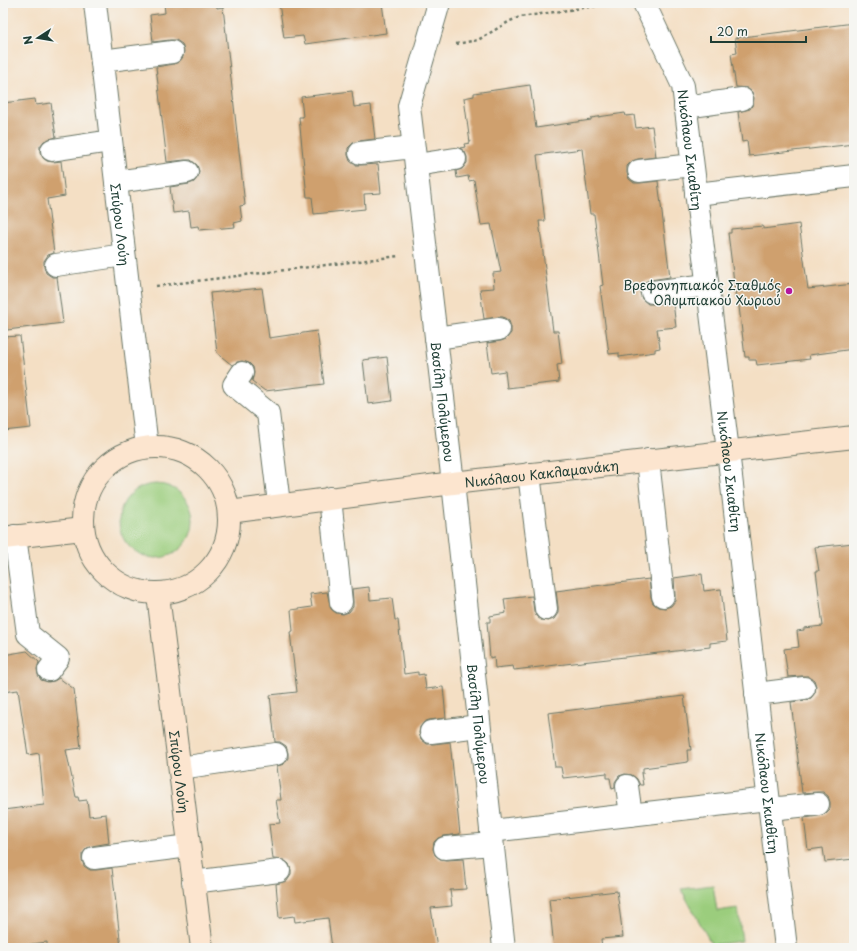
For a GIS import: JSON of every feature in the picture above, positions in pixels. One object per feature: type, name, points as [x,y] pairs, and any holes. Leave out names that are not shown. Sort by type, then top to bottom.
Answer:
[{"type":"street","name":"Σπύρου Λούη","points":[[95,3],[147,447]]},
{"type":"street","name":"Βασίλη Πολύμερου","points":[[439,3],[409,106],[453,483],[504,948]]},
{"type":"street","name":"Νικόλαου Σκιαθίτη","points":[[644,3],[683,86],[728,451],[786,948]]},
{"type":"street","points":[[102,62],[172,52]]},
{"type":"street","points":[[685,108],[742,99]]},
{"type":"street","points":[[52,150],[111,141]]},
{"type":"street","points":[[360,153],[455,159]]},
{"type":"street","points":[[639,171],[692,165]]},
{"type":"street","points":[[116,182],[187,172]]},
{"type":"street","points":[[696,194],[854,176]]},
{"type":"street","points":[[56,265],[124,255]]},
{"type":"street","points":[[652,292],[707,285]]},
{"type":"street","points":[[436,338],[499,329]]},
{"type":"street","points":[[242,373],[234,385],[268,413],[279,504]]},
{"type":"street","name":"Νικόλαου Κακλαμανάκη","points":[[230,512],[279,504],[648,460],[728,451],[854,441]]},
{"type":"street","points":[[147,447],[168,447],[191,455],[210,470],[224,490],[230,512],[227,544],[211,571],[186,589],[158,595],[131,590],[109,577],[92,557],[83,529],[83,510],[90,487],[103,468],[122,455],[147,447]]},
{"type":"street","points":[[648,460],[663,596]]},
{"type":"street","points":[[529,474],[546,609]]},
{"type":"street","points":[[330,498],[342,602]]},
{"type":"street","points":[[49,670],[58,658],[28,634],[9,537],[83,529]]},
{"type":"street","name":"Σπύρου Λούη","points":[[158,595],[202,948]]},
{"type":"street","points":[[756,694],[804,688]]},
{"type":"street","points":[[431,732],[479,726]]},
{"type":"street","points":[[180,768],[276,754]]},
{"type":"street","points":[[627,786],[631,815]]},
{"type":"street","points":[[445,848],[491,837],[631,815],[769,804],[818,804]]},
{"type":"street","points":[[94,858],[189,846]]},
{"type":"street","points":[[193,882],[279,870]]},
{"type":"path","points":[[427,42],[450,45],[464,44],[478,40],[510,21],[520,17],[620,3]]},
{"type":"path","points":[[128,289],[426,252]]},
{"type":"green space","points":[[156,484],[177,490],[187,500],[193,521],[187,542],[177,552],[156,558],[135,552],[125,542],[119,521],[125,500],[135,490]]},
{"type":"green space","points":[[713,885],[717,911],[738,908],[742,941],[712,945],[681,889]]},
{"type":"building","points":[[164,3],[216,3],[217,8],[223,7],[245,205],[240,206],[242,221],[234,223],[235,227],[199,230],[198,226],[191,227],[189,211],[173,213],[170,187],[194,182],[198,177],[199,171],[197,165],[191,160],[167,162],[156,67],[179,62],[183,57],[184,51],[182,44],[176,40],[153,42],[150,15],[165,13]]},
{"type":"building","points":[[279,3],[382,3],[386,33],[305,44],[303,36],[284,38]]},
{"type":"building","points":[[854,23],[854,144],[749,156],[747,141],[742,142],[738,112],[750,109],[754,98],[752,92],[747,88],[736,87],[731,54],[737,53],[735,38]]},
{"type":"building","points":[[530,85],[536,128],[591,120],[591,118],[625,113],[626,116],[634,115],[636,128],[652,126],[656,157],[632,161],[627,166],[627,173],[629,179],[634,183],[658,181],[670,277],[645,282],[641,287],[640,293],[642,299],[648,304],[673,302],[676,327],[657,329],[660,348],[655,349],[655,352],[619,357],[619,353],[609,354],[600,286],[603,285],[594,214],[590,214],[582,149],[537,155],[545,221],[539,221],[553,331],[558,331],[562,364],[557,365],[559,382],[507,388],[505,371],[491,373],[487,343],[506,339],[511,333],[511,327],[509,321],[503,317],[484,319],[480,289],[494,288],[493,273],[501,272],[491,224],[481,225],[474,180],[469,181],[468,176],[457,178],[456,171],[462,169],[467,163],[465,152],[460,148],[465,147],[464,144],[470,143],[464,98],[474,96],[474,93]]},
{"type":"building","points":[[352,91],[354,107],[371,105],[375,139],[353,143],[348,148],[348,155],[350,161],[355,165],[378,164],[381,193],[364,194],[365,209],[314,214],[312,197],[307,197],[299,117],[303,117],[301,97]]},
{"type":"building","points":[[35,99],[36,105],[51,103],[56,137],[44,141],[40,146],[40,152],[43,158],[47,161],[61,161],[65,196],[47,199],[54,253],[48,255],[44,261],[44,266],[46,273],[52,277],[57,277],[63,323],[7,330],[5,311],[3,311],[3,103]]},
{"type":"building","points":[[799,224],[808,289],[854,284],[854,349],[809,355],[810,359],[757,365],[756,360],[749,360],[749,357],[745,357],[728,233],[731,233],[731,229],[763,226],[763,229]]},
{"type":"building","points":[[262,288],[269,338],[317,331],[324,384],[265,391],[252,381],[254,373],[253,367],[249,363],[242,361],[232,365],[217,353],[210,293]]},
{"type":"building","points":[[20,336],[31,428],[3,431],[3,337]]},
{"type":"building","points":[[387,357],[392,401],[368,404],[363,360]]},
{"type":"building","points":[[854,543],[854,859],[825,862],[823,848],[808,850],[804,818],[825,814],[830,809],[830,802],[828,796],[823,792],[802,793],[791,702],[811,698],[815,693],[816,686],[814,680],[808,676],[788,677],[784,649],[799,647],[797,631],[804,630],[804,628],[823,626],[816,571],[819,571],[815,547]]},
{"type":"building","points":[[702,574],[704,591],[721,589],[727,641],[710,643],[710,647],[514,670],[513,666],[495,668],[494,657],[490,658],[487,622],[490,622],[490,616],[506,613],[504,599],[532,596],[536,616],[541,620],[548,621],[554,619],[558,613],[556,591],[649,579],[653,603],[658,607],[665,608],[671,606],[675,601],[674,578]]},
{"type":"building","points":[[369,587],[370,600],[392,598],[395,620],[398,620],[404,674],[418,672],[418,675],[424,674],[426,689],[443,687],[446,718],[424,722],[420,727],[419,733],[421,739],[427,744],[450,742],[460,834],[438,838],[434,842],[433,849],[435,855],[440,859],[463,859],[466,889],[450,890],[452,906],[431,908],[437,948],[332,948],[328,918],[295,922],[294,916],[279,918],[276,884],[287,881],[291,875],[291,870],[289,864],[284,860],[273,859],[269,824],[280,823],[276,800],[281,800],[277,766],[284,764],[288,758],[288,753],[286,746],[280,742],[275,742],[270,695],[297,692],[290,632],[293,631],[291,610],[312,607],[310,594],[327,592],[331,609],[336,613],[343,614],[349,612],[353,607],[352,589]]},
{"type":"building","points":[[27,651],[39,662],[37,669],[41,680],[48,682],[59,678],[74,689],[81,748],[66,750],[76,797],[78,797],[79,801],[87,800],[89,816],[106,814],[109,843],[87,848],[82,854],[82,860],[84,866],[90,870],[112,868],[121,948],[47,948],[47,942],[3,948],[3,810],[44,805],[39,753],[28,755],[18,690],[3,692],[3,655]]},
{"type":"building","points":[[684,696],[691,750],[687,750],[688,762],[643,768],[643,773],[641,773],[643,785],[640,785],[637,779],[632,775],[625,774],[619,776],[615,782],[615,788],[612,789],[610,778],[607,778],[607,773],[563,778],[561,767],[555,767],[548,713]]},
{"type":"building","points":[[617,891],[623,937],[601,939],[602,948],[554,948],[549,899]]},
{"type":"place","name":"Βρεφονηπιακός Σταθμός Ολυμπιακού Χωριού","points":[[789,291]]}]
